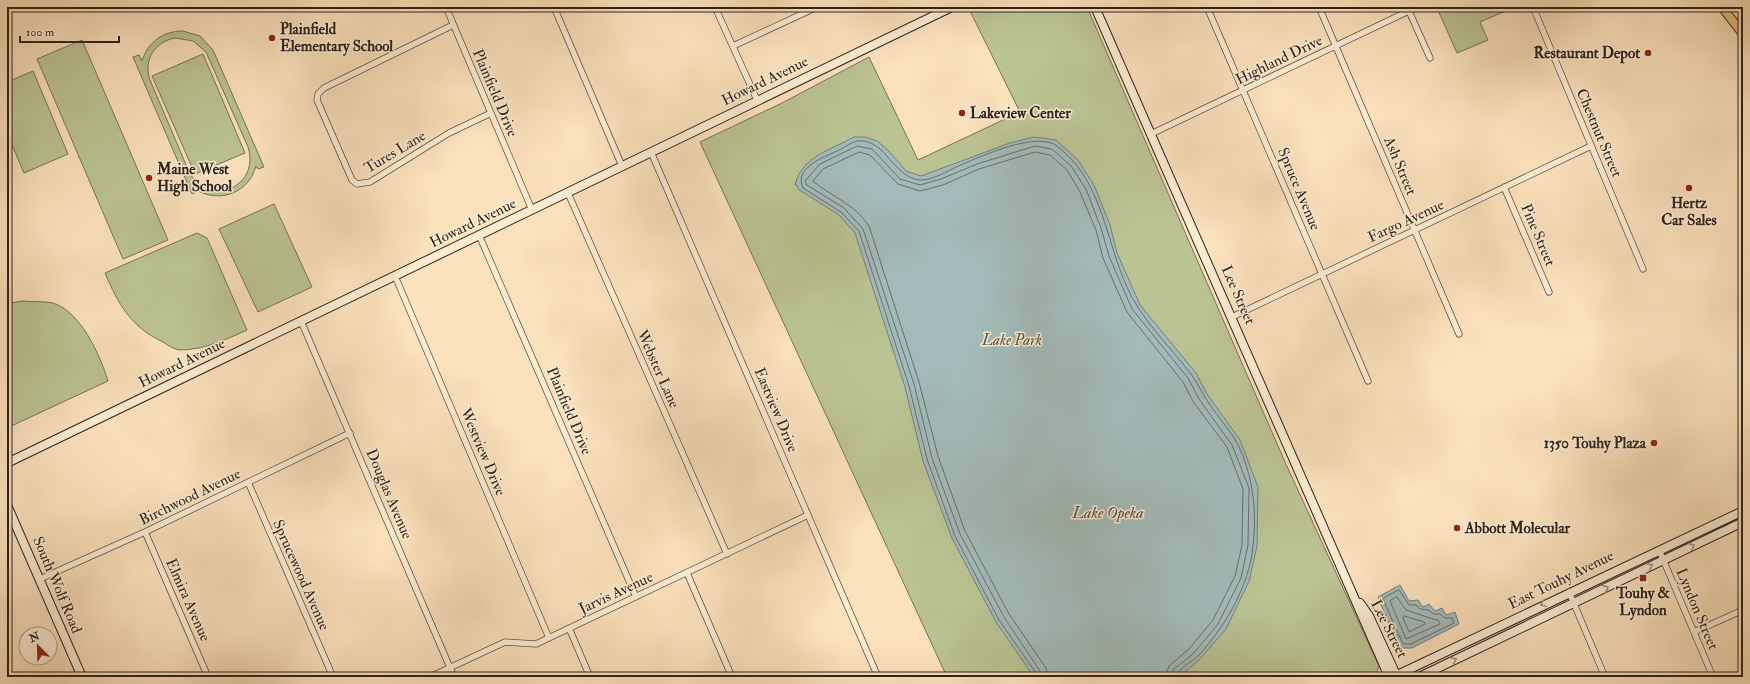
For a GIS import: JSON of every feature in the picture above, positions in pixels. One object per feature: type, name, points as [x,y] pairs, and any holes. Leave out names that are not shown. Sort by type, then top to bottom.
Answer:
[{"type":"main road","name":"Howard Avenue","points":[[7,464],[568,193],[756,100],[952,7]]},
{"type":"main road","name":"Lee Street","points":[[1095,7],[1354,594],[1369,616],[1394,677]]},
{"type":"main road","points":[[1722,7],[1743,34]]},
{"type":"main road","name":"South Wolf Road","points":[[7,505],[82,677]]},
{"type":"main road","name":"East Touhy Avenue","points":[[1394,677],[1569,592],[1743,511]]},
{"type":"main road","name":"East Touhy Avenue","points":[[1419,677],[1743,522]]},
{"type":"street","name":"Plainfield Drive","points":[[446,7],[532,210]]},
{"type":"street","points":[[554,7],[622,166]]},
{"type":"street","points":[[715,7],[756,100]]},
{"type":"street","points":[[732,46],[817,7]]},
{"type":"street","name":"Spruce Avenue","points":[[1207,7],[1368,381]]},
{"type":"street","name":"Ash Street","points":[[1319,7],[1459,334]]},
{"type":"street","name":"Highland Drive","points":[[1151,134],[1417,7]]},
{"type":"street","name":"Chestnut Street","points":[[1533,7],[1643,269]]},
{"type":"street","points":[[1409,11],[1430,58]]},
{"type":"street","name":"Tures Lane","points":[[453,25],[324,88],[318,94],[318,100],[352,180],[357,184],[370,182],[449,133],[491,113]]},
{"type":"street","name":"Fargo Avenue","points":[[1232,317],[1591,146]]},
{"type":"street","name":"Eastview Drive","points":[[651,152],[878,677]]},
{"type":"street","name":"Pine Street","points":[[1504,187],[1549,292]]},
{"type":"street","name":"Webster Lane","points":[[568,193],[727,554]]},
{"type":"street","name":"Plainfield Drive","points":[[479,236],[636,597]]},
{"type":"street","name":"Westview Drive","points":[[395,276],[549,638]]},
{"type":"street","name":"Douglas Avenue","points":[[301,321],[454,677]]},
{"type":"street","name":"Birchwood Avenue","points":[[40,580],[145,532],[350,433]]},
{"type":"street","name":"Sprucewood Avenue","points":[[248,482],[333,677]]},
{"type":"street","name":"Jarvis Avenue","points":[[430,677],[505,642],[536,644],[808,515]]},
{"type":"street","name":"Elmira Avenue","points":[[145,532],[208,677]]},
{"type":"street","name":"Lyndon Street","points":[[1659,550],[1713,677]]},
{"type":"street","points":[[687,573],[732,677]]},
{"type":"street","points":[[1569,592],[1605,677]]},
{"type":"street","points":[[1694,632],[1743,610]]},
{"type":"street","points":[[569,628],[590,677]]},
{"type":"green space","name":"Lake Park","points":[[974,7],[1087,7],[1285,462],[1379,666],[1375,677],[947,677],[700,142],[782,103],[869,57],[918,160],[1020,112],[969,9]]},
{"type":"green space","points":[[1515,7],[1480,22],[1488,40],[1457,53],[1437,8]]},
{"type":"green space","points":[[183,31],[200,36],[213,50],[264,167],[258,169],[256,166],[247,183],[233,193],[216,196],[198,191],[192,194],[133,57],[139,55],[142,61],[152,43],[163,35]],"holes":[[[175,38],[193,41],[206,52],[248,147],[250,161],[247,172],[241,181],[232,188],[222,190],[210,189],[200,184],[190,174],[150,80],[148,65],[152,53],[156,48],[162,43]]]},
{"type":"green space","points":[[82,40],[168,240],[123,259],[37,59]]},
{"type":"green space","points":[[203,54],[245,153],[195,174],[152,76]]},
{"type":"green space","points":[[33,71],[68,154],[24,173],[7,133],[7,82]]},
{"type":"green space","points":[[274,204],[312,287],[258,312],[219,229]]},
{"type":"green space","points":[[197,233],[207,238],[247,330],[206,346],[188,350],[179,350],[152,336],[134,322],[115,295],[105,273]]},
{"type":"green space","points":[[22,301],[53,303],[72,315],[81,325],[94,347],[108,381],[7,428],[7,304]]},
{"type":"water","name":"Lake Opeka","points":[[854,137],[865,137],[877,141],[888,150],[906,171],[921,176],[1010,143],[1034,137],[1056,140],[1078,160],[1094,185],[1110,225],[1117,253],[1140,305],[1196,373],[1207,394],[1240,440],[1258,487],[1257,546],[1249,581],[1226,629],[1199,660],[1179,677],[1034,677],[996,622],[952,538],[923,461],[905,387],[855,233],[839,215],[798,189],[798,186],[795,185],[804,167],[811,160],[827,150]]},
{"type":"water","points":[[1400,585],[1409,601],[1418,600],[1423,607],[1429,604],[1435,611],[1442,608],[1446,615],[1455,612],[1459,624],[1412,648],[1401,648],[1398,645],[1378,597]]},
{"type":"place","name":"Plainfield Elementary School","points":[[272,38]]},
{"type":"place","name":"Restaurant Depot","points":[[1648,53]]},
{"type":"place","name":"Lakeview Center","points":[[962,113]]},
{"type":"place","name":"Maine West High School","points":[[149,178]]},
{"type":"place","name":"Hertz Car Sales","points":[[1689,188]]},
{"type":"place","name":"1350 Touhy Plaza","points":[[1654,443]]},
{"type":"place","name":"Abbott Molecular","points":[[1457,528]]},
{"type":"place","name":"Touhy & Lyndon","points":[[1643,578]]}]
